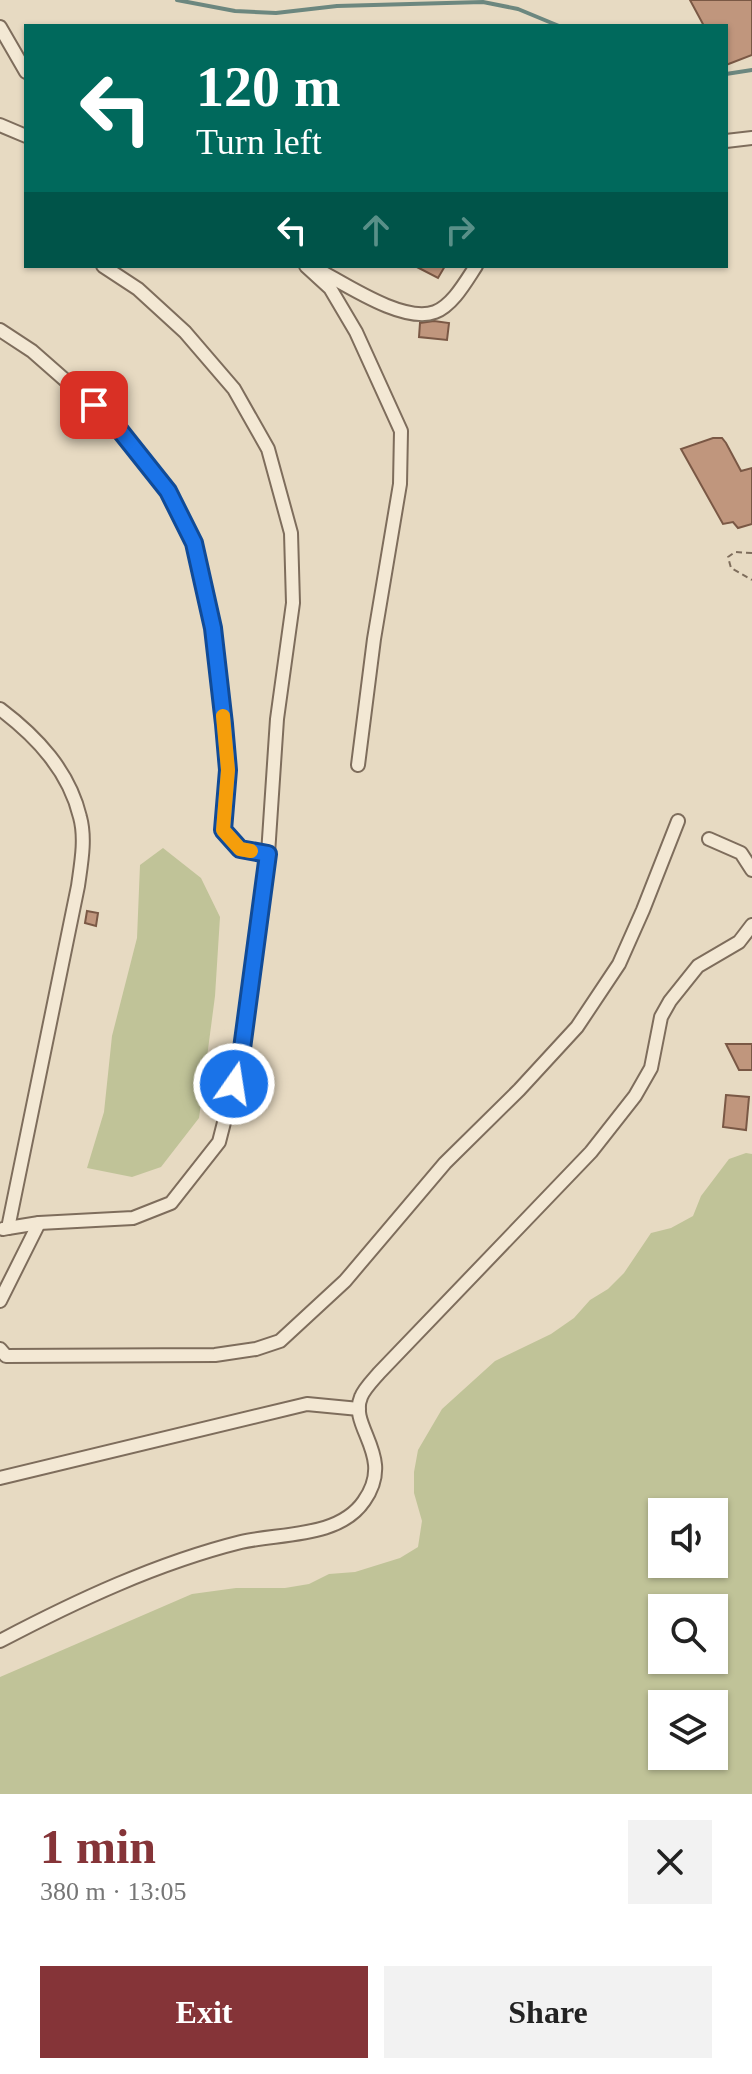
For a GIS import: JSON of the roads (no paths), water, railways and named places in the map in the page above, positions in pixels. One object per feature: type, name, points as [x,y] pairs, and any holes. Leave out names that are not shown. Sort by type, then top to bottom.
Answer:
[{"type":"street","points":[[0,27],[24,69]]},
{"type":"street","points":[[0,125],[24,135]]},
{"type":"street","points":[[728,141],[752,138]]},
{"type":"street","points":[[0,709],[28,730],[60,767],[81,818],[82,850],[78,886],[4,1229],[39,1223],[133,1218],[171,1203],[219,1142],[241,1056],[268,854],[277,719],[293,603],[291,533],[268,449],[234,389],[185,332],[138,289],[106,268]]},
{"type":"street","points":[[310,268],[330,288],[356,332],[401,431],[400,484],[374,639],[358,765]]},
{"type":"street","points":[[312,268],[394,308],[413,314],[434,313],[445,306],[474,268]]},
{"type":"street","points":[[0,330],[32,351],[114,423],[168,491],[194,543],[213,628],[228,770],[223,830],[240,849],[268,854]]},
{"type":"street","points":[[0,1349],[6,1356],[215,1355],[256,1349],[280,1341],[345,1281],[445,1163],[577,1027],[619,964],[678,821]]},
{"type":"street","points":[[709,839],[741,853],[752,870]]},
{"type":"street","points":[[0,1641],[64,1607],[163,1568],[243,1542],[320,1529],[349,1517],[363,1504],[376,1474],[375,1455],[359,1409],[361,1398],[379,1373],[591,1152],[635,1096],[651,1068],[661,1017],[670,1001],[698,966],[739,942],[752,925]]},
{"type":"street","points":[[0,1301],[39,1223]]},
{"type":"street","points":[[0,1478],[307,1404],[359,1409]]},
{"type":"waterway","points":[[177,0],[235,11],[276,13],[337,6],[483,2],[518,9],[554,24]]},
{"type":"waterway","points":[[728,74],[752,70]]}]
